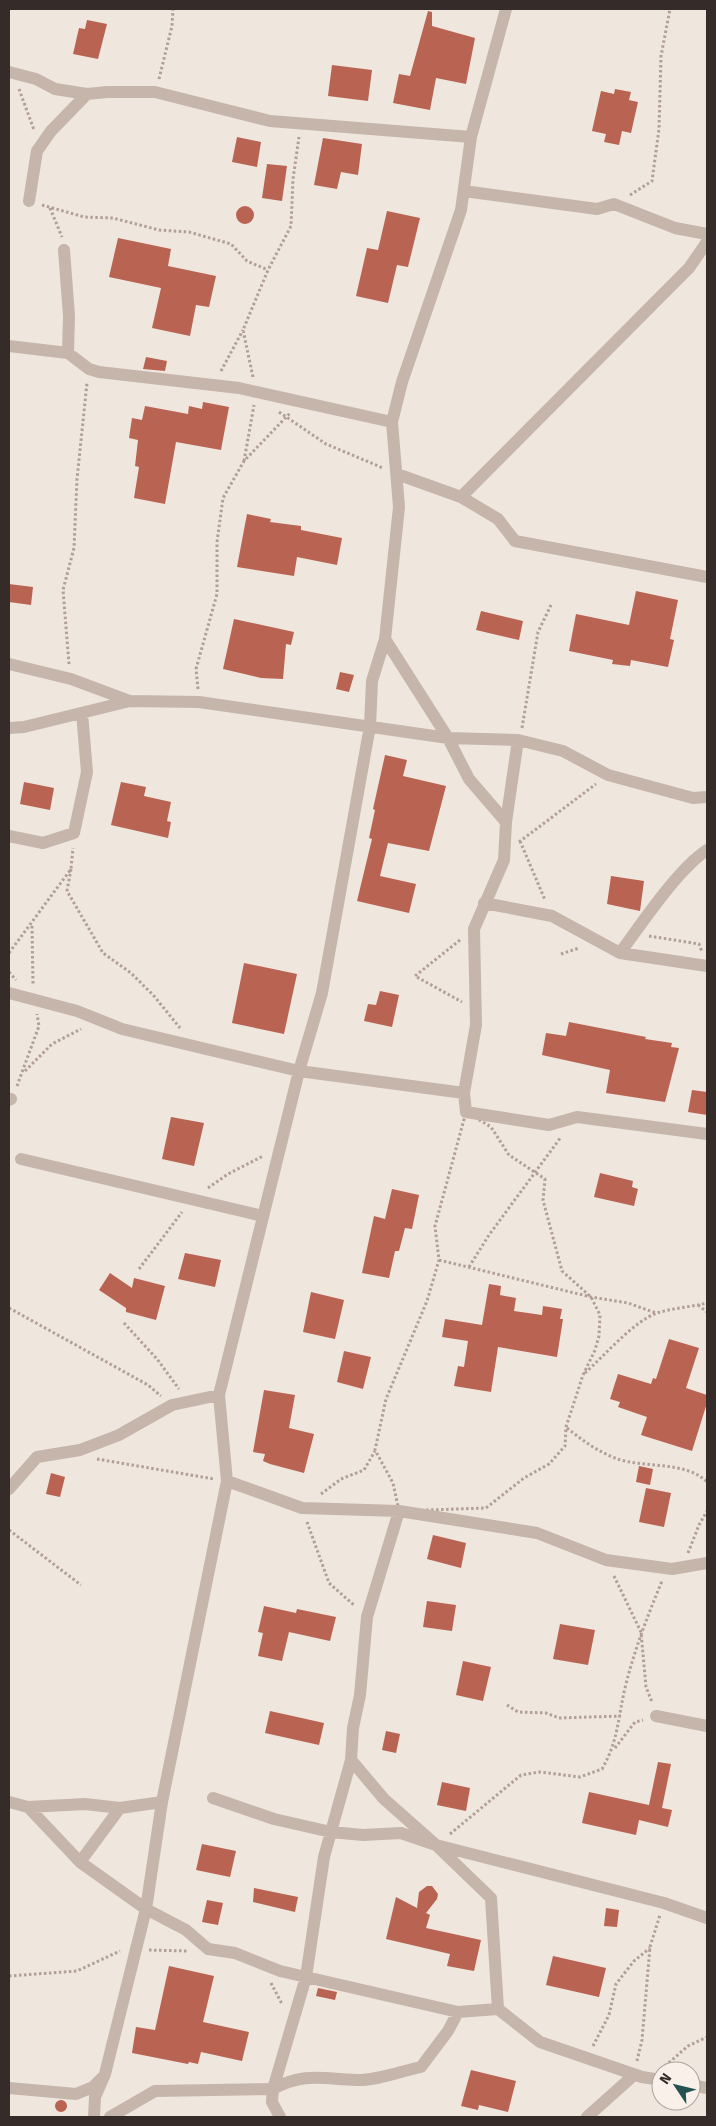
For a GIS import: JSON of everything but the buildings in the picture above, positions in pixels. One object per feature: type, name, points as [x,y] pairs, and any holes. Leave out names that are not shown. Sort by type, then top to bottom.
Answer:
[{"type":"street","points":[[94,2117],[95,2097],[105,2074],[146,1909],[162,1802],[228,1481],[219,1394],[299,1071],[322,993],[370,726],[372,681],[385,639],[400,506],[392,422],[402,382],[461,210],[471,138],[506,9]]},
{"type":"street","points":[[10,72],[36,79],[55,89],[87,94],[155,92],[270,122],[471,138]]},
{"type":"street","points":[[29,201],[37,151],[51,130],[87,94]]},
{"type":"street","points":[[464,191],[597,209],[614,204],[675,228],[707,234]]},
{"type":"street","points":[[461,496],[689,268],[707,242]]},
{"type":"street","points":[[64,250],[69,316],[68,353]]},
{"type":"street","points":[[9,346],[68,353],[89,369],[99,372],[213,384],[392,422]]},
{"type":"street","points":[[397,474],[461,496],[498,519],[515,541],[707,577]]},
{"type":"street","points":[[385,639],[448,738],[469,779],[506,822]]},
{"type":"street","points":[[9,664],[71,679],[130,701]]},
{"type":"street","points":[[9,728],[24,727],[130,701],[199,702],[448,738],[518,740],[563,751],[608,776],[693,798],[707,797]]},
{"type":"street","points":[[9,836],[42,843],[74,833],[87,772],[82,713]]},
{"type":"street","points":[[518,740],[506,822],[504,860],[474,929],[476,1025],[464,1093],[466,1112],[549,1125],[577,1117],[707,1134]]},
{"type":"street","points":[[620,953],[698,856],[707,850]]},
{"type":"street","points":[[484,903],[552,916],[620,953],[706,962]]},
{"type":"street","points":[[9,992],[122,1028],[299,1071],[464,1093]]},
{"type":"street","points":[[21,1159],[263,1216]]},
{"type":"street","points":[[9,1489],[37,1457],[80,1450],[119,1434],[172,1405],[219,1394]]},
{"type":"street","points":[[228,1481],[302,1508],[398,1512],[537,1533],[606,1560],[672,1569],[707,1563]]},
{"type":"street","points":[[280,2117],[272,2102],[273,2089],[285,2042],[291,2030],[306,1977],[324,1857],[351,1760],[353,1728],[360,1696],[367,1617],[398,1512]]},
{"type":"street","points":[[656,1716],[707,1726]]},
{"type":"street","points":[[351,1760],[384,1799],[436,1845],[490,1898],[498,2009]]},
{"type":"street","points":[[213,1798],[274,1818],[331,1832],[363,1835],[401,1834],[436,1845],[664,1902],[707,1918]]},
{"type":"street","points":[[9,1802],[28,1807],[85,1804],[120,1808],[162,1802]]},
{"type":"street","points":[[28,1807],[80,1862],[146,1909],[186,1930],[208,1949],[235,1953],[256,1962],[306,1977],[458,2012],[498,2009],[540,2042],[634,2075],[651,2078]]},
{"type":"street","points":[[80,1862],[120,1808]]},
{"type":"street","points":[[110,2117],[155,2091],[273,2089],[288,2081],[313,2076],[358,2080],[421,2067],[448,2030],[458,2012]]},
{"type":"street","points":[[9,2088],[76,2094],[93,2087],[105,2074]]},
{"type":"street","points":[[587,2117],[634,2075]]},
{"type":"path","points":[[155,92],[172,26],[173,9]]},
{"type":"path","points":[[614,204],[652,181],[659,129],[661,56],[670,9]]},
{"type":"path","points":[[10,72],[36,136],[37,151]]},
{"type":"path","points":[[213,384],[244,330],[268,270],[291,226],[293,179],[301,125]]},
{"type":"path","points":[[29,201],[84,216],[114,218],[159,230],[189,232],[231,244],[247,261],[268,270]]},
{"type":"path","points":[[50,208],[64,250]]},
{"type":"path","points":[[244,330],[256,392],[244,461]]},
{"type":"path","points":[[71,679],[63,590],[74,548],[77,479],[89,369]]},
{"type":"path","points":[[199,702],[196,669],[217,594],[217,542],[223,498],[244,461],[300,403]]},
{"type":"path","points":[[277,411],[326,444],[397,474]]},
{"type":"path","points":[[518,740],[524,718],[526,691],[538,632],[551,605]]},
{"type":"path","points":[[504,860],[520,841],[608,776]]},
{"type":"path","points":[[74,833],[67,891],[103,953],[130,972],[154,996],[195,1046]]},
{"type":"path","points":[[520,841],[552,916]]},
{"type":"path","points":[[9,953],[32,925],[71,870]]},
{"type":"path","points":[[10,1100],[24,1072],[39,1026],[34,999],[32,925]]},
{"type":"path","points":[[474,929],[415,976],[476,1011]]},
{"type":"path","points":[[634,935],[699,944],[706,962]]},
{"type":"path","points":[[9,972],[34,999]]},
{"type":"path","points":[[24,1072],[52,1044],[99,1020]]},
{"type":"path","points":[[367,1617],[329,1583],[302,1508],[341,1479],[364,1470],[375,1450],[386,1399],[427,1302],[439,1260],[435,1226],[466,1112],[491,1127],[509,1155],[533,1173],[545,1179],[543,1200],[562,1271],[591,1297],[600,1315],[599,1336],[595,1350],[583,1375],[566,1427],[565,1446],[549,1464],[524,1478],[486,1508],[398,1512],[393,1483],[375,1450]]},
{"type":"path","points":[[469,1267],[533,1173],[577,1117]]},
{"type":"path","points":[[439,1260],[591,1297],[633,1305],[656,1313]]},
{"type":"path","points":[[583,1375],[610,1351],[621,1338],[656,1313],[707,1303]]},
{"type":"path","points":[[697,1305],[707,1312]]},
{"type":"path","points":[[9,1308],[148,1385],[172,1405],[179,1388],[158,1359],[124,1323]]},
{"type":"path","points":[[566,1427],[592,1447],[617,1459],[687,1470],[707,1482]]},
{"type":"path","points":[[80,1450],[89,1458],[228,1481]]},
{"type":"path","points":[[613,1751],[625,1685],[641,1632],[663,1579],[687,1556],[699,1525],[707,1511]]},
{"type":"path","points":[[9,1530],[81,1585]]},
{"type":"path","points":[[436,1845],[494,1795],[521,1775],[540,1772],[580,1777],[602,1769],[635,1722],[656,1716],[646,1687],[641,1632],[606,1560]]},
{"type":"path","points":[[507,1705],[518,1712],[546,1712],[559,1718],[620,1716]]},
{"type":"path","points":[[634,2075],[642,2040],[650,1947],[664,1902]]},
{"type":"path","points":[[587,2058],[609,2015],[616,1984],[634,1961],[650,1947]]},
{"type":"path","points":[[9,1976],[77,1972],[115,1952],[137,1949],[171,1952],[208,1949]]},
{"type":"path","points":[[256,1962],[273,1986],[291,2030]]},
{"type":"path","points":[[673,2061],[688,2046],[707,2037]]}]
